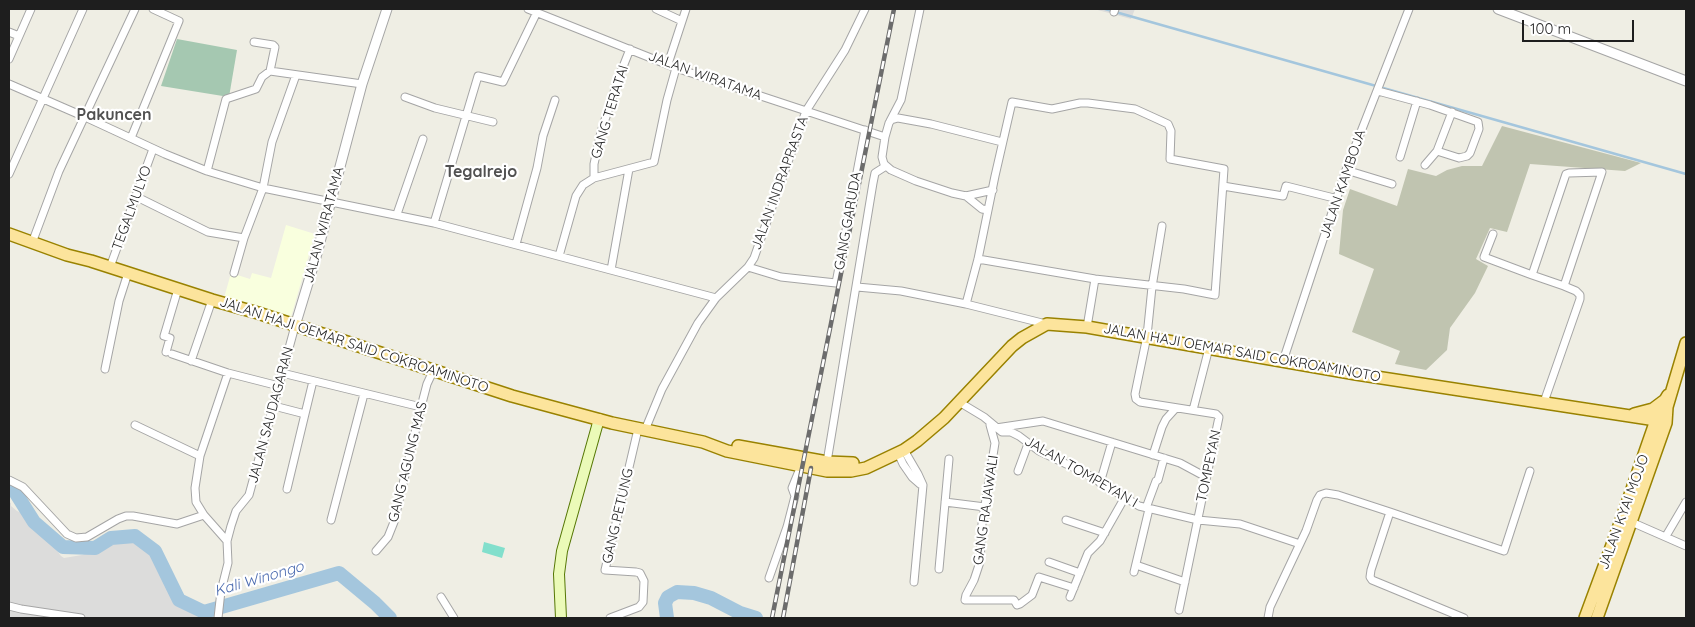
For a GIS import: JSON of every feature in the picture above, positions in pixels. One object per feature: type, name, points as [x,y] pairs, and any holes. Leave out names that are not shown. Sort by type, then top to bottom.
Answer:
[{"type":"main road","name":"JALAN HAJI OEMAR SAID COKROAMINOTO","points":[[9,234],[32,243],[434,369],[512,396],[599,419],[703,442],[723,443],[827,462],[844,464],[877,462]]},
{"type":"main road","name":"JALAN HAJI OEMAR SAID COKROAMINOTO","points":[[703,442],[726,451],[827,471],[866,468],[901,451],[933,428],[1012,346],[1047,324],[1087,327],[1147,336],[1283,362],[1641,417],[1663,412]]},
{"type":"main road","name":"JALAN KYAI MOJO","points":[[1597,618],[1647,449],[1673,386],[1686,343]]},
{"type":"main road","points":[[1624,414],[1646,412],[1659,405],[1665,400],[1673,386]]},
{"type":"main road","name":"JALAN KYAI MOJO","points":[[1585,618],[1663,430],[1660,422],[1663,412]]},
{"type":"main road","points":[[1624,414],[1637,422],[1645,431],[1647,449]]},
{"type":"main road","points":[[561,618],[559,582],[562,551],[599,419]]},
{"type":"street","points":[[9,59],[31,9]]},
{"type":"street","points":[[9,174],[83,9]]},
{"type":"street","points":[[32,243],[59,172],[135,9]]},
{"type":"street","points":[[131,138],[179,21],[153,9]]},
{"type":"street","name":"JALAN WIRATAMA","points":[[295,326],[316,257],[362,84],[387,9]]},
{"type":"street","name":"JALAN WIRATAMA","points":[[528,9],[676,68],[885,137]]},
{"type":"street","points":[[668,64],[686,9]]},
{"type":"street","name":"JALAN INDRAPRASTA","points":[[642,429],[698,323],[716,298],[748,267],[763,234],[806,111],[845,50],[864,9]]},
{"type":"street","points":[[920,9],[901,100],[889,123],[882,156],[886,166],[916,181],[966,196],[982,209],[988,210]]},
{"type":"street","name":"JALAN KAMBOJA","points":[[1283,362],[1346,170],[1409,9]]},
{"type":"street","points":[[1498,9],[1686,81]]},
{"type":"street","points":[[659,10],[682,21]]},
{"type":"street","points":[[434,223],[478,76],[503,82],[536,12]]},
{"type":"street","points":[[9,32],[19,36]]},
{"type":"street","points":[[207,171],[226,99],[257,88],[262,77],[270,71],[276,49],[274,46],[265,43],[254,42]]},
{"type":"street","name":"GANG TERATAI","points":[[559,256],[578,190],[594,178],[594,164],[601,132],[630,49]]},
{"type":"street","points":[[594,178],[654,162],[676,68]]},
{"type":"street","points":[[270,71],[362,84]]},
{"type":"street","points":[[234,273],[244,238],[263,188],[272,142],[296,75]]},
{"type":"street","points":[[9,84],[207,171],[263,188],[397,214],[716,298]]},
{"type":"street","points":[[1378,89],[1452,112],[1479,123],[1479,129],[1470,153],[1466,157],[1459,158],[1437,151]]},
{"type":"street","points":[[405,97],[466,116],[493,122]]},
{"type":"street","points":[[516,244],[537,168],[543,136],[555,100]]},
{"type":"street","points":[[1400,157],[1417,101]]},
{"type":"street","points":[[966,304],[978,259],[1012,102],[1052,109],[1088,103],[1135,109],[1168,124],[1171,131],[1170,159],[1224,169],[1215,295],[1184,289],[1152,287],[1095,279],[978,259]]},
{"type":"street","points":[[1426,165],[1437,151],[1452,112]]},
{"type":"street","points":[[889,123],[894,119],[902,119],[931,124],[1002,142]]},
{"type":"street","name":"GANG GARUDA","points":[[748,267],[781,277],[834,284],[837,282],[865,130]]},
{"type":"street","points":[[397,214],[423,139]]},
{"type":"street","name":"TEGALMULYO","points":[[110,267],[154,149]]},
{"type":"street","points":[[827,462],[875,173],[886,166]]},
{"type":"street","points":[[611,270],[628,169]]},
{"type":"street","points":[[1346,170],[1392,184]]},
{"type":"street","points":[[1532,275],[1566,174],[1602,172],[1564,286]]},
{"type":"street","points":[[1223,186],[1283,196],[1286,186],[1338,199]]},
{"type":"street","points":[[966,196],[993,190]]},
{"type":"street","points":[[137,196],[208,232],[244,238]]},
{"type":"street","points":[[1162,226],[1152,287],[1147,336],[1135,394],[1137,400],[1193,410],[1209,348]]},
{"type":"street","points":[[1493,234],[1484,257],[1576,290],[1580,295],[1544,402]]},
{"type":"street","points":[[105,369],[119,301],[128,273]]},
{"type":"street","points":[[1087,327],[1095,279]]},
{"type":"street","points":[[856,287],[901,291],[966,304],[1047,324]]},
{"type":"street","points":[[178,288],[164,336],[170,338],[169,353],[228,373],[279,386]]},
{"type":"street","points":[[191,361],[212,300]]},
{"type":"street","name":"JALAN SAUDAGARAN","points":[[218,618],[220,598],[228,563],[228,541],[233,517],[249,495],[295,326]]},
{"type":"street","name":"GANG AGUNG MAS","points":[[376,551],[388,537],[394,522],[427,384],[434,369]]},
{"type":"street","points":[[228,373],[200,456],[195,494],[196,502],[204,515],[228,541]]},
{"type":"street","points":[[282,373],[421,407]]},
{"type":"street","points":[[287,489],[313,381]]},
{"type":"street","points":[[331,520],[364,394]]},
{"type":"street","name":"JALAN TOMPEYAN I","points":[[959,402],[1002,432],[1011,432],[1019,436],[1039,451],[1085,474],[1134,503],[1198,520],[1240,524],[1300,544]]},
{"type":"street","points":[[274,406],[305,414]]},
{"type":"street","points":[[1153,455],[1166,418],[1176,408]]},
{"type":"street","name":"TOMPEYAN","points":[[1179,610],[1219,420],[1219,416],[1216,414],[1193,410]]},
{"type":"street","points":[[996,428],[1043,421],[1183,464],[1206,477]]},
{"type":"street","name":"GANG RAJAWALI","points":[[989,422],[995,443],[984,507],[980,562],[974,580],[966,595],[966,600],[1014,600],[1017,605],[1032,595],[1039,577],[1074,588]]},
{"type":"street","points":[[135,425],[200,456]]},
{"type":"street","name":"GANG PETUNG","points":[[610,618],[637,608],[643,602],[644,581],[640,574],[636,572],[605,570],[642,429]]},
{"type":"street","points":[[1100,483],[1112,442]]},
{"type":"street","points":[[1018,471],[1028,444]]},
{"type":"street","points":[[901,451],[903,464],[912,477],[923,485],[914,582]]},
{"type":"street","points":[[1164,458],[1148,508],[1135,569],[1185,582]]},
{"type":"street","points":[[939,569],[949,459]]},
{"type":"street","points":[[769,578],[787,527],[795,496],[792,488],[801,466]]},
{"type":"street","points":[[1268,618],[1270,607],[1300,544],[1317,500],[1322,494],[1338,495],[1504,551],[1530,471]]},
{"type":"street","points":[[9,480],[23,487],[67,534],[76,538],[87,537],[118,518],[126,516],[179,524],[204,515]]},
{"type":"street","points":[[1070,597],[1088,552],[1095,547],[1105,533],[1125,497]]},
{"type":"street","points":[[945,502],[984,507]]},
{"type":"street","points":[[1666,536],[1686,502]]},
{"type":"street","points":[[1390,512],[1372,565],[1370,579],[1464,618]]},
{"type":"street","points":[[1066,520],[1105,533]]},
{"type":"street","points":[[1627,520],[1686,546]]},
{"type":"street","points":[[1049,562],[1080,573]]},
{"type":"street","points":[[441,597],[454,618]]},
{"type":"street","points":[[9,606],[81,618]]},
{"type":"street","points":[[20,618],[21,609]]},
{"type":"shaded area","points":[[1094,9],[1135,9],[1131,19]]},
{"type":"shaded area","points":[[177,39],[237,50],[229,97],[161,86]]},
{"type":"shaded area","points":[[1502,126],[1641,163],[1625,171],[1530,164],[1507,232],[1490,228],[1476,259],[1488,266],[1475,293],[1450,328],[1447,350],[1426,370],[1395,364],[1400,351],[1352,332],[1374,269],[1339,254],[1343,210],[1350,189],[1397,206],[1408,169],[1436,176],[1447,170],[1462,166],[1482,166]]},
{"type":"shaded area","points":[[286,225],[315,234],[291,317],[224,298],[231,273],[250,279],[252,273],[271,278]]},
{"type":"shaded area","points":[[9,502],[17,511],[27,515],[64,558],[82,555],[117,540],[146,543],[154,548],[158,555],[167,585],[177,601],[205,613],[214,612],[216,618],[9,618]]},
{"type":"shaded area","points":[[484,542],[505,548],[502,558],[482,552]]},
{"type":"waterway","points":[[1105,9],[1686,174]]},
{"type":"waterway","name":"Kali Winongo","points":[[9,487],[12,487],[34,522],[63,547],[95,548],[111,538],[135,536],[155,551],[179,600],[204,612],[339,573],[390,618]]},
{"type":"waterway","name":"Kali Winongo","points":[[667,618],[665,603],[668,597],[677,592],[694,593],[711,598],[740,613],[756,618]]},
{"type":"railway","points":[[772,618],[894,9]]},
{"type":"railway","points":[[783,618],[811,468]]},
{"type":"district","name":"Pakuncen","points":[[114,115]]},
{"type":"district","name":"Tegalrejo","points":[[481,172]]}]
